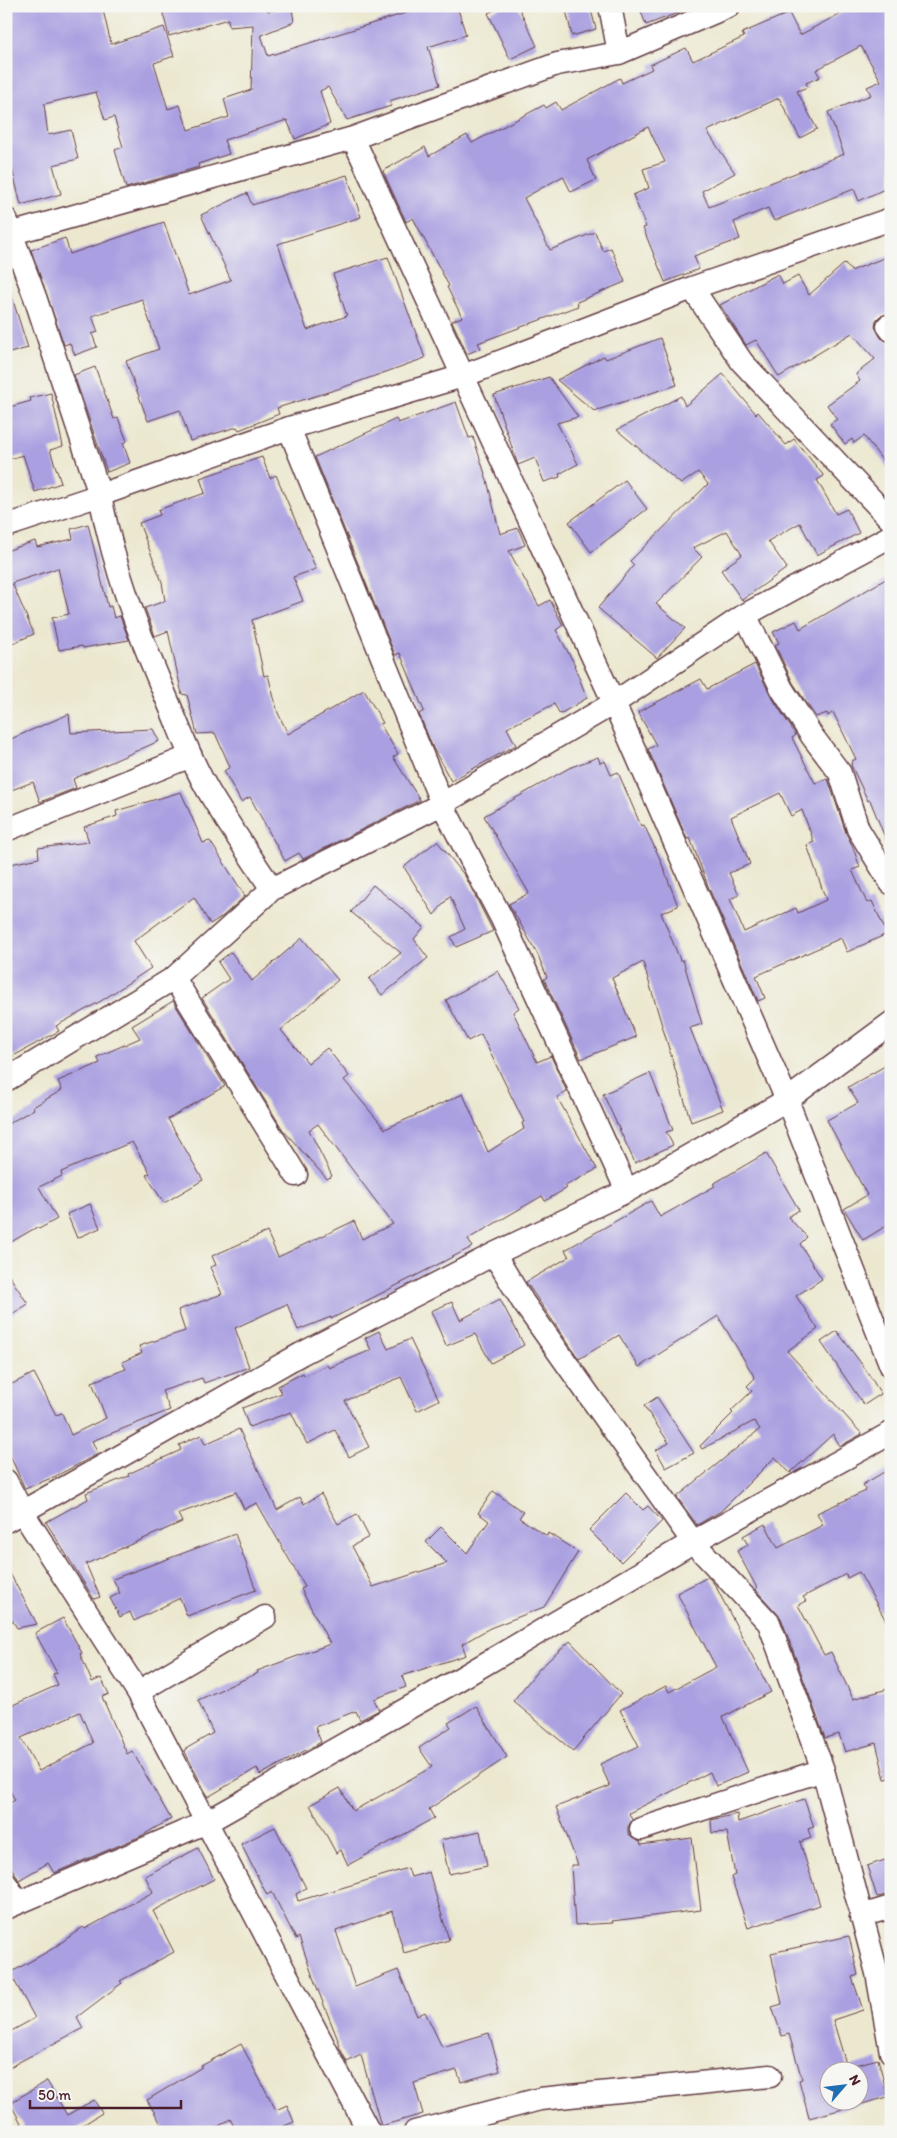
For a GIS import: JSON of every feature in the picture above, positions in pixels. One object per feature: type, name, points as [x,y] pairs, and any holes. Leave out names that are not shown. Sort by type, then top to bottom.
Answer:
[{"type":"street","points":[[610,6],[618,53]]},
{"type":"street","points":[[272,889],[211,796],[191,756],[147,653],[124,591],[106,528],[100,495],[35,297],[8,229],[353,138],[557,64],[618,53],[729,6]]},
{"type":"street","points":[[353,138],[614,702],[787,1100],[891,1366]]},
{"type":"street","points":[[6,526],[289,428],[463,376],[692,288],[891,219]]},
{"type":"street","points":[[692,288],[742,362],[891,520]]},
{"type":"street","points":[[289,428],[442,804],[502,919],[627,1191]]},
{"type":"street","points":[[6,1080],[174,978],[272,889],[442,804],[614,702],[745,615],[891,536]]},
{"type":"street","points":[[745,615],[782,689],[840,773],[858,829],[891,883]]},
{"type":"street","points":[[6,830],[191,756]]},
{"type":"street","points":[[174,978],[296,1174]]},
{"type":"street","points":[[15,1517],[301,1354],[494,1254],[627,1191],[787,1100],[891,1023]]},
{"type":"street","points":[[494,1254],[523,1302],[693,1542],[769,1623],[823,1770],[877,1973],[891,2052]]},
{"type":"street","points":[[10,1898],[206,1822],[456,1681],[693,1542],[891,1432]]},
{"type":"street","points":[[6,1481],[15,1517],[138,1692],[369,2132]]},
{"type":"street","points":[[138,1692],[265,1617]]},
{"type":"street","points":[[641,1829],[823,1770]]},
{"type":"street","points":[[861,1916],[891,1906]]},
{"type":"street","points":[[415,2132],[540,2099],[770,2076]]},
{"type":"building","points":[[6,6],[102,6],[111,44],[164,27],[174,56],[154,63],[168,109],[180,105],[188,130],[229,117],[224,99],[251,90],[253,25],[229,27],[228,19],[169,36],[161,6],[267,6],[268,11],[292,8],[294,22],[261,35],[268,56],[428,6],[457,6],[466,35],[428,47],[440,85],[389,101],[391,106],[347,120],[328,87],[320,91],[330,124],[295,139],[287,120],[224,140],[229,154],[198,164],[199,167],[126,188],[115,150],[123,147],[114,117],[105,120],[96,92],[44,104],[48,135],[71,130],[78,159],[53,165],[61,194],[21,205],[12,169],[6,170]]},
{"type":"building","points":[[503,6],[518,6],[537,46],[510,59],[488,13]]},
{"type":"building","points":[[565,6],[590,6],[596,29],[572,36]]},
{"type":"building","points":[[639,6],[691,6],[691,8],[646,25]]},
{"type":"building","points":[[839,6],[886,6],[891,14],[891,186],[859,201],[854,189],[774,221],[768,208],[734,222],[740,239],[694,256],[699,269],[665,282],[643,228],[646,227],[633,195],[649,188],[643,169],[665,162],[648,127],[587,160],[596,180],[571,192],[563,176],[524,198],[550,250],[595,232],[603,251],[611,248],[625,282],[577,302],[578,306],[478,343],[481,348],[467,354],[452,321],[462,317],[447,287],[449,286],[413,218],[406,222],[383,171],[425,147],[429,156],[467,135],[472,143],[544,105],[546,108],[556,102],[561,110],[620,78],[622,83],[652,69],[650,65],[686,48],[693,61],[744,37],[742,33],[789,13],[800,35],[843,12]],"holes":[[[861,46],[881,81],[867,87],[871,95],[828,112],[844,154],[709,207],[702,191],[735,173],[707,131],[779,98],[800,138],[817,129],[797,91],[808,87],[806,83],[820,77],[816,70]]]},
{"type":"building","points":[[347,175],[361,217],[278,244],[307,330],[347,316],[333,274],[388,257],[425,358],[341,388],[277,408],[279,414],[239,430],[237,427],[190,441],[180,410],[148,421],[126,361],[159,349],[142,299],[92,316],[98,332],[92,334],[97,347],[75,355],[70,343],[64,345],[31,250],[65,238],[70,254],[164,222],[189,295],[231,280],[201,215],[247,193],[252,205]]},
{"type":"building","points":[[891,255],[891,314],[880,316],[876,320],[875,327],[881,338],[891,343],[891,472],[864,436],[854,443],[852,439],[845,444],[830,424],[837,419],[827,405],[860,381],[856,374],[875,359],[852,333],[779,377],[756,340],[746,345],[720,305],[778,274],[783,284],[798,276],[809,295],[845,263],[851,271]]},
{"type":"building","points":[[6,291],[10,291],[28,348],[6,354]]},
{"type":"building","points":[[660,338],[677,385],[594,411],[557,380],[604,356],[606,359]]},
{"type":"building","points":[[95,367],[114,419],[118,418],[127,441],[123,443],[130,463],[107,472],[74,375]]},
{"type":"building","points":[[723,374],[756,414],[758,412],[786,445],[794,439],[824,476],[817,480],[836,514],[847,509],[859,533],[817,555],[800,523],[768,541],[787,568],[742,600],[721,570],[742,555],[727,531],[693,548],[702,557],[656,604],[685,628],[657,658],[598,608],[634,565],[630,561],[708,484],[698,472],[681,484],[617,430],[681,396],[685,406]]},
{"type":"building","points":[[549,377],[578,417],[557,423],[578,464],[559,474],[560,477],[544,482],[535,458],[518,465],[494,395]]},
{"type":"building","points":[[51,393],[63,446],[50,450],[61,483],[35,492],[23,455],[6,460],[6,408],[31,401],[30,398]]},
{"type":"building","points":[[456,402],[469,438],[473,437],[487,480],[500,534],[518,528],[525,545],[509,551],[539,606],[550,600],[563,625],[556,630],[575,665],[587,698],[560,714],[554,704],[507,728],[516,745],[451,781],[433,748],[419,714],[424,711],[400,653],[395,655],[315,457],[396,419],[398,423]]},
{"type":"building","points":[[262,457],[270,478],[276,475],[316,569],[293,577],[303,601],[252,620],[264,676],[268,675],[278,713],[288,734],[364,690],[383,723],[380,724],[398,754],[393,757],[420,800],[303,859],[299,853],[285,861],[250,797],[241,802],[224,771],[230,767],[215,733],[197,734],[187,695],[182,694],[168,631],[155,636],[145,608],[165,601],[162,582],[139,523],[160,515],[158,510],[205,493],[200,478]]},
{"type":"building","points":[[625,480],[647,509],[591,552],[569,522]]},
{"type":"building","points":[[88,524],[108,607],[111,606],[114,618],[120,616],[129,640],[59,650],[52,618],[69,614],[58,568],[12,583],[34,634],[13,643],[6,627],[6,551],[35,541],[37,547],[73,539],[71,529]]},
{"type":"building","points":[[891,576],[890,850],[870,800],[868,801],[851,765],[852,761],[856,759],[833,712],[828,716],[827,713],[816,717],[793,683],[775,645],[779,643],[773,632],[796,621],[800,629]]},
{"type":"building","points":[[755,664],[771,696],[796,735],[792,738],[815,783],[828,779],[846,833],[860,867],[852,870],[867,903],[872,901],[887,934],[847,952],[841,938],[756,976],[765,998],[758,1001],[708,886],[690,838],[687,839],[648,749],[656,745],[638,712],[701,679],[707,689]],"holes":[[[780,793],[791,816],[802,810],[814,842],[807,845],[826,900],[798,913],[796,908],[744,932],[730,899],[739,895],[729,873],[750,864],[731,817]]]},
{"type":"building","points":[[69,714],[71,733],[153,729],[159,741],[73,779],[76,788],[40,802],[33,782],[6,792],[6,741]]},
{"type":"building","points":[[598,757],[600,763],[605,761],[611,775],[618,772],[641,826],[644,825],[660,859],[678,906],[661,913],[680,960],[683,960],[702,1024],[690,1028],[723,1110],[691,1122],[643,962],[612,978],[636,1037],[581,1059],[544,979],[547,977],[537,953],[509,904],[529,893],[484,816],[569,768]]},
{"type":"building","points":[[181,792],[203,843],[210,841],[245,896],[223,916],[210,924],[194,897],[134,941],[151,968],[101,1001],[56,1026],[59,1031],[6,1060],[6,865],[39,858],[38,848],[89,842],[84,827],[117,816],[116,811]]},
{"type":"building","points":[[437,841],[465,876],[493,931],[456,947],[451,937],[465,929],[450,896],[434,915],[404,867]]},
{"type":"building","points":[[373,885],[424,927],[414,939],[428,958],[382,995],[369,979],[401,953],[351,912]]},
{"type":"building","points":[[302,938],[338,980],[281,1030],[308,1063],[327,1048],[349,1076],[344,1080],[385,1129],[463,1094],[488,1152],[524,1129],[522,1123],[524,1122],[481,1034],[468,1041],[446,1000],[498,971],[519,1008],[513,1012],[537,1062],[551,1056],[567,1092],[557,1097],[597,1169],[565,1186],[567,1188],[545,1201],[542,1196],[468,1239],[472,1247],[331,1319],[331,1317],[298,1330],[287,1304],[235,1328],[249,1367],[204,1383],[202,1378],[162,1391],[170,1410],[92,1441],[98,1454],[56,1476],[25,1489],[6,1446],[6,1387],[34,1373],[56,1415],[62,1413],[71,1435],[106,1418],[92,1382],[126,1369],[122,1362],[142,1353],[139,1346],[185,1331],[178,1310],[222,1294],[210,1267],[216,1265],[212,1256],[267,1232],[278,1257],[354,1221],[362,1239],[393,1224],[318,1124],[309,1130],[332,1176],[327,1179],[283,1130],[202,998],[229,979],[218,962],[231,952],[252,981]]},
{"type":"building","points":[[173,1001],[225,1086],[168,1119],[203,1180],[164,1203],[146,1175],[150,1173],[132,1142],[61,1172],[62,1176],[39,1187],[57,1219],[39,1229],[37,1227],[6,1245],[6,1125],[62,1090],[58,1081],[100,1063],[97,1057],[140,1038],[132,1026]]},
{"type":"building","points":[[885,1066],[891,1076],[891,1223],[863,1240],[844,1209],[867,1195],[827,1120],[858,1103],[848,1087]]},
{"type":"building","points":[[650,1073],[673,1130],[666,1132],[673,1145],[635,1163],[603,1094]]},
{"type":"building","points":[[766,1153],[799,1210],[788,1217],[807,1237],[800,1244],[822,1279],[796,1296],[818,1329],[787,1351],[862,1434],[840,1446],[833,1434],[790,1473],[775,1457],[721,1511],[697,1525],[677,1497],[760,1429],[754,1421],[702,1449],[700,1446],[733,1413],[731,1411],[752,1391],[747,1386],[755,1378],[718,1316],[639,1367],[619,1335],[579,1359],[526,1282],[569,1257],[565,1250],[651,1201],[660,1217],[715,1186],[713,1184]]},
{"type":"building","points":[[90,1204],[100,1228],[77,1238],[67,1214]]},
{"type":"building","points":[[6,1271],[28,1304],[6,1318]]},
{"type":"building","points":[[500,1299],[524,1345],[491,1363],[475,1334],[446,1346],[431,1311],[452,1302],[460,1320]]},
{"type":"building","points":[[379,1331],[388,1349],[410,1339],[439,1400],[417,1411],[401,1377],[345,1401],[369,1447],[349,1457],[335,1430],[307,1444],[291,1412],[249,1427],[242,1408],[282,1393],[278,1386],[303,1373],[304,1376],[327,1365],[329,1368],[371,1350],[365,1338]]},
{"type":"building","points":[[837,1331],[881,1394],[864,1405],[821,1342]]},
{"type":"building","points":[[657,1397],[694,1453],[666,1468],[656,1450],[669,1443],[644,1406]]},
{"type":"building","points":[[239,1429],[277,1510],[300,1497],[304,1504],[321,1494],[338,1524],[357,1514],[369,1537],[352,1546],[373,1587],[447,1563],[426,1542],[441,1527],[467,1553],[489,1521],[478,1513],[493,1491],[523,1512],[519,1518],[547,1536],[548,1533],[578,1552],[544,1607],[490,1628],[462,1644],[466,1655],[402,1676],[406,1687],[374,1699],[379,1710],[360,1720],[356,1711],[315,1727],[321,1742],[260,1775],[257,1768],[208,1797],[184,1750],[213,1733],[198,1700],[258,1673],[257,1671],[330,1644],[301,1589],[305,1587],[257,1503],[244,1509],[236,1492],[178,1514],[182,1522],[86,1564],[100,1597],[94,1599],[46,1522],[88,1499],[86,1493],[129,1476],[128,1474],[181,1450],[179,1445],[201,1435],[205,1444]]},
{"type":"building","points":[[891,1468],[891,1630],[859,1572],[847,1578],[846,1574],[803,1597],[806,1601],[798,1605],[824,1655],[831,1652],[853,1699],[891,1688],[891,1778],[885,1779],[876,1743],[845,1752],[839,1734],[825,1738],[781,1618],[755,1589],[757,1588],[737,1551],[748,1545],[743,1536],[765,1524],[778,1548],[823,1525],[817,1513],[866,1491],[862,1485]]},
{"type":"building","points":[[626,1493],[643,1510],[648,1506],[662,1521],[621,1562],[589,1530]]},
{"type":"building","points":[[235,1534],[256,1590],[187,1616],[180,1598],[134,1621],[130,1612],[120,1617],[110,1598],[120,1593],[113,1579]]},
{"type":"building","points":[[6,1566],[37,1624],[17,1628],[12,1620],[6,1623]]},
{"type":"building","points":[[708,1577],[715,1585],[771,1692],[723,1717],[748,1772],[716,1786],[710,1772],[629,1813],[632,1820],[628,1827],[628,1833],[632,1838],[640,1842],[641,1845],[692,1838],[701,1910],[612,1921],[613,1923],[575,1925],[571,1865],[578,1865],[556,1807],[610,1786],[600,1764],[639,1746],[620,1710],[666,1686],[669,1692],[716,1667],[677,1593]]},
{"type":"building","points":[[63,1618],[82,1653],[80,1654],[92,1682],[101,1678],[109,1694],[102,1697],[127,1754],[132,1751],[171,1819],[141,1836],[54,1873],[48,1863],[19,1880],[6,1859],[6,1805],[15,1800],[6,1783],[6,1708],[58,1685],[53,1674],[57,1673],[35,1633]],"holes":[[[80,1712],[93,1743],[39,1771],[21,1738]]]},
{"type":"building","points":[[570,1641],[621,1694],[573,1751],[513,1701],[539,1669]]},
{"type":"building","points":[[476,1706],[507,1757],[429,1809],[434,1818],[348,1865],[341,1850],[336,1853],[310,1805],[340,1788],[353,1811],[432,1767],[419,1748],[451,1727],[448,1723]]},
{"type":"building","points":[[804,1799],[814,1827],[808,1829],[811,1838],[800,1842],[820,1905],[748,1928],[731,1877],[735,1875],[727,1832],[712,1833],[711,1820],[737,1814],[738,1822]]},
{"type":"building","points":[[275,1827],[306,1888],[296,1894],[298,1901],[408,1868],[411,1877],[429,1872],[449,1940],[404,1953],[392,1911],[336,1931],[355,1987],[398,1970],[417,2016],[425,2012],[442,2047],[489,2033],[500,2071],[461,2082],[457,2070],[414,2083],[423,2114],[381,2126],[361,2055],[347,2062],[339,2046],[299,1937],[296,1939],[272,1892],[267,1895],[241,1844]]},
{"type":"building","points":[[480,1831],[487,1866],[449,1874],[441,1840]]},
{"type":"building","points":[[198,1848],[214,1879],[153,1911],[174,1952],[120,1981],[122,1983],[77,2017],[83,2028],[6,2069],[6,2034],[35,2018],[10,1973],[52,1949],[83,1927],[85,1929],[153,1892],[145,1876]]},
{"type":"building","points":[[891,1858],[891,1894],[877,1897],[867,1866]]},
{"type":"building","points":[[849,1936],[858,1975],[852,1977],[863,2010],[833,2020],[845,2060],[820,2060],[820,2110],[839,2110],[809,2118],[799,2080],[802,2079],[789,2034],[782,2036],[772,2007],[782,2004],[771,1953]]},
{"type":"building","points":[[241,2044],[276,2110],[287,2105],[294,2122],[284,2126],[287,2132],[237,2132],[230,2119],[210,2132],[166,2132],[147,2100],[201,2066]]},
{"type":"building","points":[[878,2059],[888,2097],[870,2102],[870,2061]]},
{"type":"building","points":[[47,2081],[67,2115],[94,2100],[102,2113],[75,2130],[76,2132],[26,2132],[10,2103]]}]
